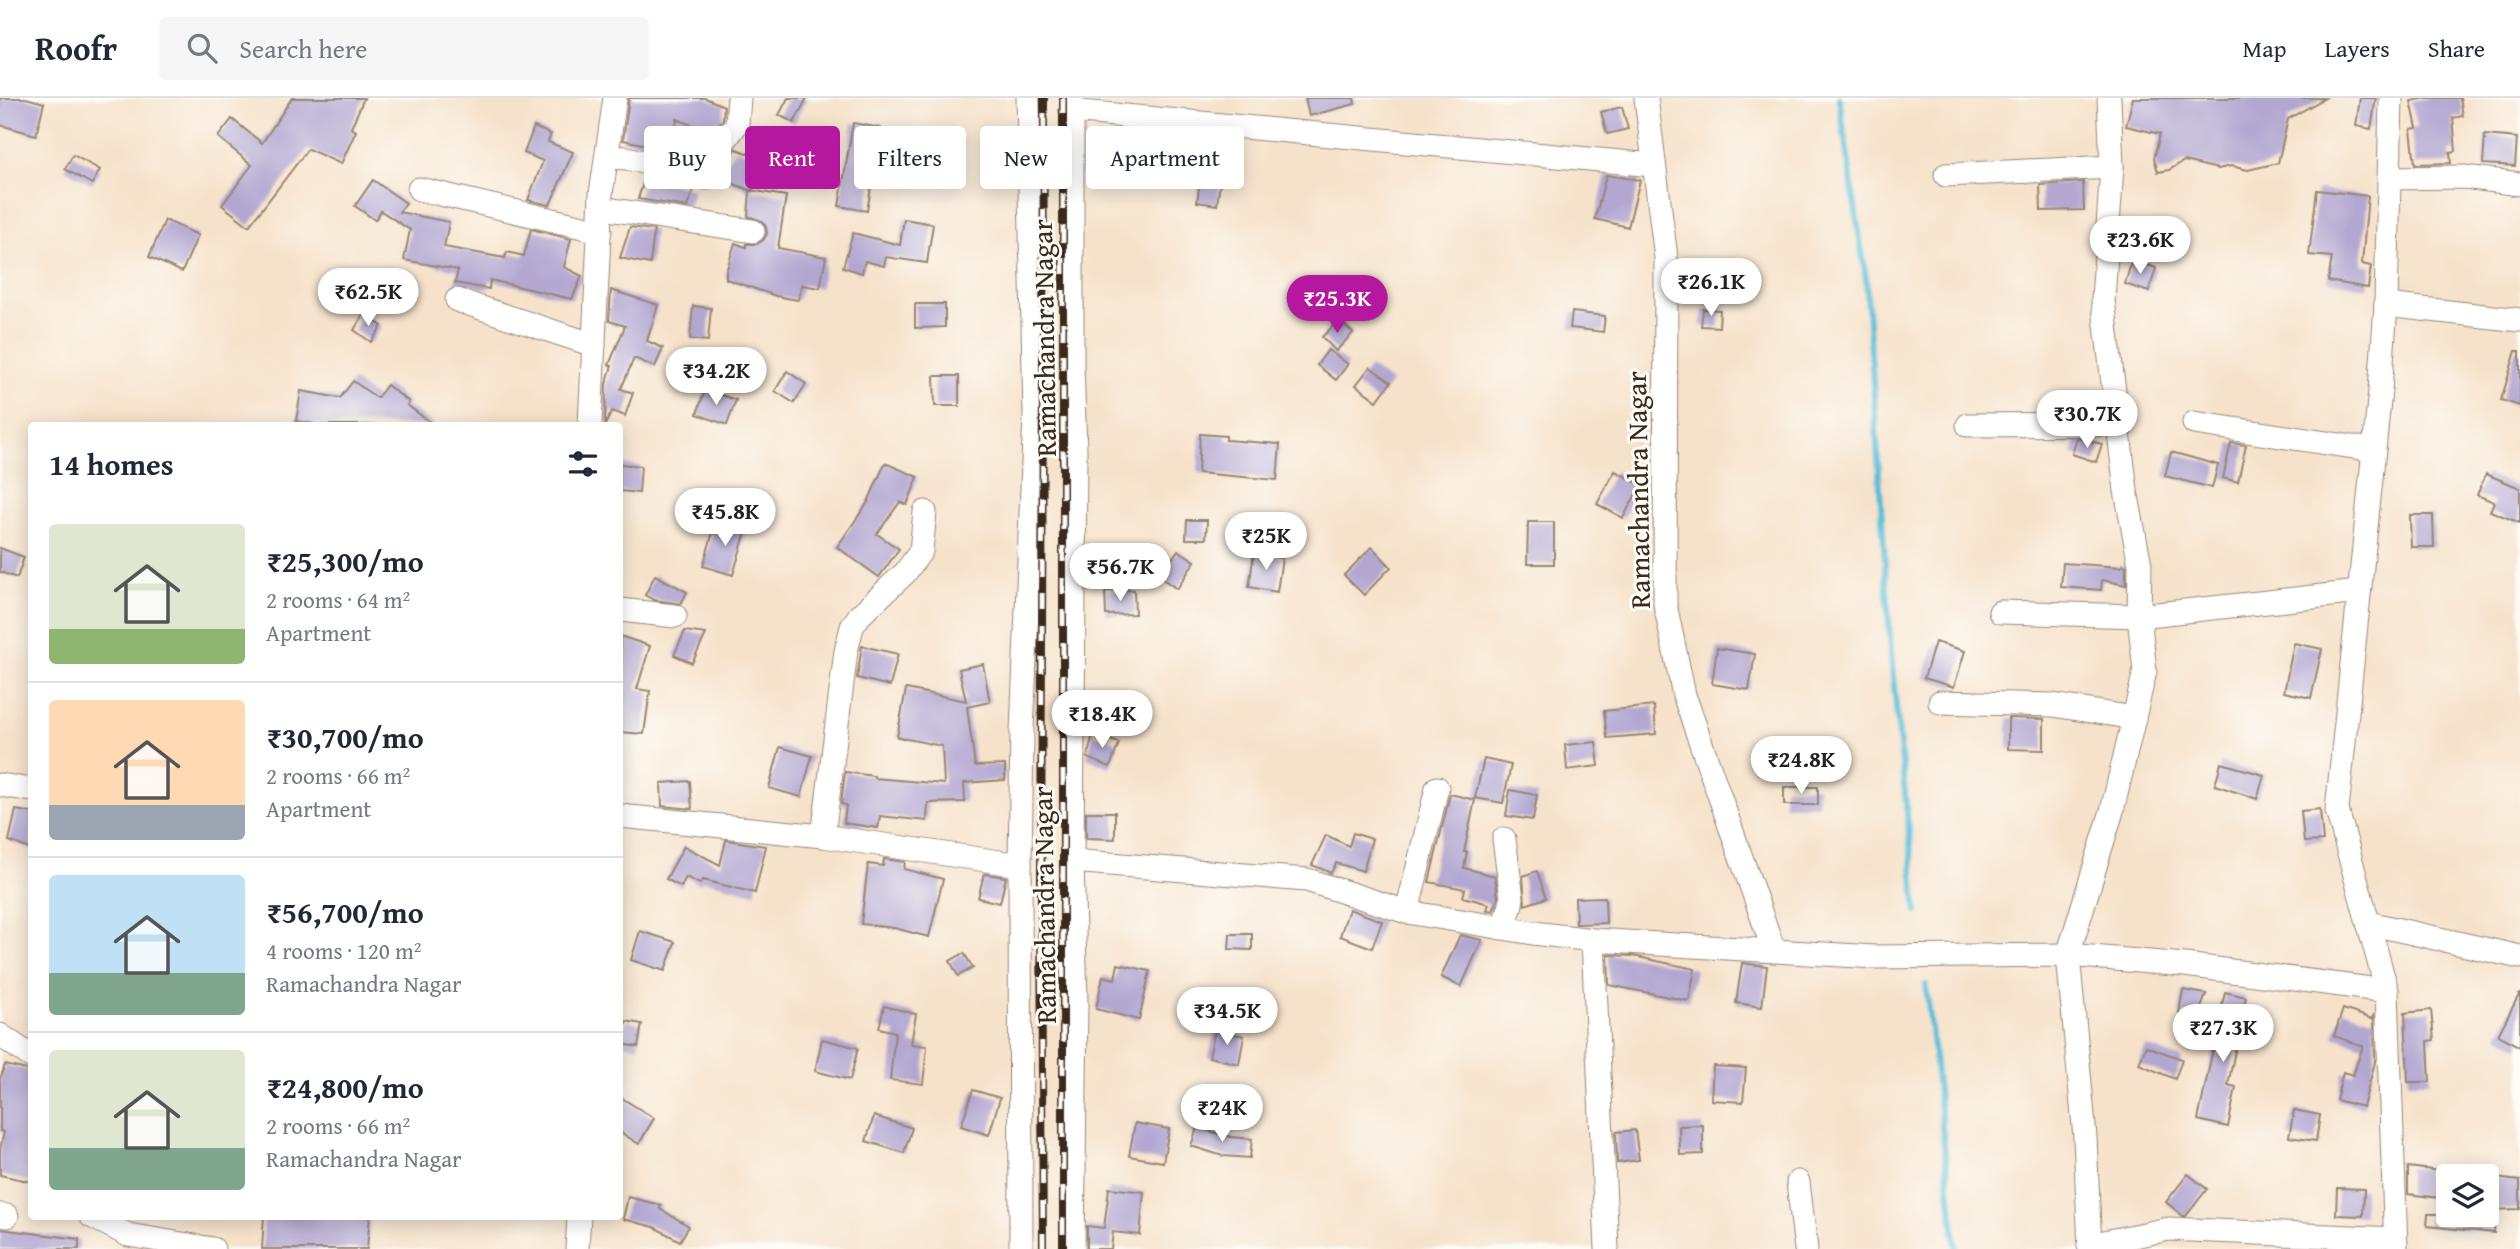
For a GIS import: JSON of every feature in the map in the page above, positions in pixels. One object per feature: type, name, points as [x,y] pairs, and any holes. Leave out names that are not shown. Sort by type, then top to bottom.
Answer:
[{"type":"street","points":[[590,422],[600,219],[615,98]]},
{"type":"street","points":[[607,157],[627,158],[706,178],[717,151],[737,124],[739,98]]},
{"type":"street","points":[[1021,1249],[1022,732],[1035,415],[1028,98]]},
{"type":"street","name":"Ramachandra Nagar","points":[[1646,98],[1666,258],[1665,604],[1684,695],[1774,951]]},
{"type":"street","points":[[2109,98],[2112,167],[2103,300],[2126,491],[2140,565],[2139,616],[2145,671],[2112,811],[2068,955],[2084,1137],[2090,1247],[2169,1229],[2396,1244],[2387,990],[2337,810],[2386,305],[2390,98]]},
{"type":"street","points":[[1072,104],[1653,165]]},
{"type":"street","name":"Ramachandra Nagar","points":[[1072,104],[1072,365],[1075,451],[1072,861],[1076,1001],[1073,1249]]},
{"type":"street","points":[[1946,174],[2112,167]]},
{"type":"street","points":[[2389,178],[2464,177],[2520,184]]},
{"type":"street","points":[[419,189],[600,219],[753,231]]},
{"type":"street","points":[[457,300],[594,345]]},
{"type":"street","points":[[2386,305],[2520,320]]},
{"type":"street","points":[[2194,423],[2373,450]]},
{"type":"street","points":[[1968,425],[2118,424]]},
{"type":"street","points":[[823,836],[846,651],[852,627],[905,573],[921,551],[925,512]]},
{"type":"street","points":[[2000,612],[2139,616],[2359,592]]},
{"type":"street","points":[[623,610],[675,616]]},
{"type":"street","points":[[1940,702],[2053,705],[2134,718]]},
{"type":"street","points":[[0,785],[28,789]]},
{"type":"street","points":[[1407,912],[1437,788]]},
{"type":"street","points":[[623,816],[823,836],[1020,865]]},
{"type":"street","points":[[1501,928],[1512,898],[1504,839]]},
{"type":"street","points":[[1072,861],[1307,880],[1407,912],[1593,940],[1875,957],[2068,955],[2185,965],[2387,990]]},
{"type":"street","points":[[2368,923],[2520,957]]},
{"type":"street","points":[[1593,940],[1607,1249]]},
{"type":"street","points":[[0,1035],[28,1055]]},
{"type":"street","points":[[1798,1182],[1805,1249]]},
{"type":"street","points":[[99,1220],[128,1235],[213,1249]]},
{"type":"street","points":[[577,1249],[579,1220]]},
{"type":"building","points":[[0,98],[26,98],[44,103],[36,135],[0,125]]},
{"type":"building","points":[[292,98],[364,98],[351,128],[356,131],[341,164],[308,149],[249,226],[222,205],[252,165],[218,137],[232,119],[262,143]]},
{"type":"building","points":[[629,98],[705,98],[724,106],[723,119],[718,126],[693,126],[677,119],[676,126],[644,126],[644,144],[623,140]]},
{"type":"building","points":[[788,98],[807,98],[794,123],[779,115]]},
{"type":"building","points":[[1305,98],[1354,98],[1355,104],[1309,116]]},
{"type":"building","points":[[2133,98],[2325,98],[2288,119],[2278,163],[2248,170],[2231,166],[2218,169],[2184,161],[2169,170],[2158,172],[2154,158],[2160,134],[2126,126]]},
{"type":"building","points":[[2360,98],[2376,98],[2371,129],[2356,126]]},
{"type":"building","points":[[2460,98],[2463,116],[2453,118],[2456,151],[2450,152],[2451,163],[2415,164],[2411,129],[2417,128],[2411,101]]},
{"type":"building","points":[[1622,107],[1628,129],[1607,134],[1601,112]]},
{"type":"building","points":[[853,123],[870,126],[854,126],[854,189],[871,189],[867,211],[839,206]]},
{"type":"building","points":[[534,127],[551,134],[548,142],[573,152],[550,205],[528,200],[543,161],[524,153]]},
{"type":"building","points":[[2485,135],[2517,138],[2515,166],[2483,164]]},
{"type":"building","points":[[736,149],[745,152],[745,188],[731,183],[731,155]]},
{"type":"building","points":[[73,155],[100,170],[92,184],[65,169]]},
{"type":"building","points":[[1606,175],[1640,180],[1628,227],[1595,219]]},
{"type":"building","points":[[373,180],[406,203],[399,212],[449,222],[444,247],[505,258],[507,252],[524,256],[531,229],[571,239],[564,267],[582,276],[572,299],[490,280],[489,289],[455,283],[458,270],[404,260],[410,230],[381,211],[375,220],[355,206]]},
{"type":"building","points":[[644,180],[644,189],[694,189],[687,207],[638,199]]},
{"type":"building","points":[[2083,182],[2084,210],[2041,211],[2040,185]]},
{"type":"building","points":[[1199,189],[1219,189],[1217,205],[1197,202]]},
{"type":"building","points":[[750,190],[786,196],[778,248],[826,257],[820,288],[802,285],[798,300],[776,296],[726,279],[735,243],[746,247],[746,244],[757,244],[767,234],[762,221],[748,216]]},
{"type":"building","points":[[2317,190],[2368,196],[2362,264],[2371,266],[2368,288],[2328,281],[2332,257],[2309,255]]},
{"type":"building","points":[[904,219],[933,224],[927,263],[886,257],[884,266],[865,261],[862,273],[843,267],[853,233],[900,245]]},
{"type":"building","points":[[165,220],[198,235],[182,272],[149,257]]},
{"type":"building","points":[[630,227],[654,230],[650,264],[620,258]]},
{"type":"building","points":[[2132,260],[2156,268],[2149,292],[2125,284]]},
{"type":"building","points":[[611,290],[658,305],[647,341],[663,348],[655,367],[634,358],[621,389],[633,393],[625,416],[612,411],[605,422],[606,384],[612,366],[609,365],[625,326],[609,321]]},
{"type":"building","points":[[915,304],[945,304],[945,327],[915,328]]},
{"type":"building","points":[[693,306],[711,308],[708,341],[690,339]]},
{"type":"building","points":[[1703,309],[1720,310],[1719,327],[1701,326]]},
{"type":"building","points":[[1572,312],[1605,316],[1603,332],[1570,328]]},
{"type":"building","points":[[364,314],[382,326],[371,342],[354,330]]},
{"type":"building","points":[[1339,320],[1353,333],[1336,351],[1322,337]]},
{"type":"building","points":[[1328,350],[1348,364],[1336,380],[1317,365]]},
{"type":"building","points":[[2516,351],[2520,351],[2520,406],[2501,400]]},
{"type":"building","points":[[1370,367],[1391,382],[1377,401],[1356,385]]},
{"type":"building","points":[[787,371],[806,384],[794,403],[775,391]]},
{"type":"building","points":[[934,376],[959,376],[959,406],[935,406]]},
{"type":"building","points":[[353,381],[377,398],[387,385],[430,422],[296,421],[301,391],[340,398]]},
{"type":"building","points":[[705,390],[736,400],[727,425],[697,414]]},
{"type":"building","points":[[1200,434],[1226,436],[1226,440],[1280,444],[1277,480],[1198,473]]},
{"type":"building","points":[[2077,438],[2102,444],[2096,462],[2072,454]]},
{"type":"building","points":[[2231,443],[2246,445],[2238,482],[2223,478]]},
{"type":"building","points":[[2171,452],[2218,465],[2212,488],[2165,476]]},
{"type":"building","points":[[885,463],[918,477],[907,505],[900,502],[877,534],[899,549],[879,577],[837,547],[868,502]]},
{"type":"building","points":[[623,464],[641,466],[639,493],[623,491]]},
{"type":"building","points":[[1615,471],[1641,485],[1623,518],[1597,504]]},
{"type":"building","points":[[2486,474],[2520,488],[2520,523],[2490,511],[2494,502],[2477,495]]},
{"type":"building","points":[[2410,515],[2433,515],[2434,547],[2411,547]]},
{"type":"building","points":[[1187,520],[1207,520],[1206,539],[1186,539]]},
{"type":"building","points":[[716,522],[746,531],[733,575],[703,566]]},
{"type":"building","points":[[1528,522],[1554,522],[1554,564],[1527,564]]},
{"type":"building","points":[[1372,547],[1391,567],[1364,595],[1344,575]]},
{"type":"building","points":[[0,548],[24,557],[17,578],[0,572]]},
{"type":"building","points":[[1178,550],[1195,561],[1177,589],[1160,577]]},
{"type":"building","points":[[1254,553],[1282,558],[1277,592],[1249,587]]},
{"type":"building","points":[[2063,563],[2126,566],[2126,585],[2102,580],[2101,590],[2061,587]]},
{"type":"building","points":[[655,575],[687,592],[681,604],[654,600],[645,595]]},
{"type":"building","points":[[1134,590],[1135,614],[1106,615],[1105,591]]},
{"type":"building","points":[[685,631],[706,634],[692,663],[674,655]]},
{"type":"building","points":[[623,637],[650,646],[637,689],[650,691],[644,734],[623,732]]},
{"type":"building","points":[[1935,642],[1965,651],[1954,687],[1924,678]]},
{"type":"building","points":[[2294,643],[2322,649],[2311,698],[2284,692]]},
{"type":"building","points":[[862,646],[898,654],[890,686],[857,678]]},
{"type":"building","points":[[1717,648],[1755,654],[1749,690],[1712,684]]},
{"type":"building","points":[[983,664],[990,702],[967,707],[975,766],[1005,765],[1005,780],[964,783],[965,802],[928,803],[927,821],[880,816],[878,828],[844,823],[846,805],[841,804],[845,772],[874,778],[944,784],[942,746],[897,737],[906,689],[966,701],[959,669]]},
{"type":"building","points":[[1654,706],[1656,734],[1607,738],[1604,711]]},
{"type":"building","points":[[2008,718],[2044,719],[2044,750],[2008,749]]},
{"type":"building","points":[[1093,734],[1119,743],[1110,767],[1087,758]]},
{"type":"building","points":[[1596,742],[1599,766],[1567,770],[1565,745]]},
{"type":"building","points":[[780,747],[812,756],[801,797],[769,788]]},
{"type":"building","points":[[1484,759],[1511,765],[1503,803],[1475,798]]},
{"type":"building","points":[[2221,763],[2264,775],[2257,799],[2215,785]]},
{"type":"building","points":[[690,781],[692,809],[662,806],[661,783]]},
{"type":"building","points":[[1784,787],[1818,787],[1818,805],[1784,805]]},
{"type":"building","points":[[1510,790],[1537,795],[1533,820],[1506,816]]},
{"type":"building","points":[[1450,794],[1475,800],[1464,852],[1467,852],[1464,868],[1495,876],[1498,898],[1493,911],[1487,910],[1489,904],[1463,897],[1465,889],[1429,882]]},
{"type":"building","points":[[2320,809],[2323,841],[2304,842],[2301,811]]},
{"type":"building","points":[[16,810],[28,812],[28,848],[9,841]]},
{"type":"building","points":[[1086,812],[1115,812],[1115,839],[1086,838]]},
{"type":"building","points":[[1353,833],[1372,839],[1363,871],[1336,863],[1331,873],[1312,865],[1326,835],[1349,846]]},
{"type":"building","points":[[726,840],[766,846],[755,893],[703,880],[700,884],[686,877],[681,887],[666,879],[684,846],[720,865]]},
{"type":"building","points":[[884,859],[905,862],[904,869],[943,879],[929,937],[894,928],[861,924],[868,864],[883,866]]},
{"type":"building","points":[[1537,871],[1546,898],[1525,905],[1523,876]]},
{"type":"building","points":[[984,874],[1006,877],[1000,903],[978,898]]},
{"type":"building","points":[[1605,897],[1606,923],[1576,924],[1575,898]]},
{"type":"building","points":[[1349,909],[1382,921],[1372,948],[1340,936]]},
{"type":"building","points":[[640,931],[675,942],[665,971],[631,960]]},
{"type":"building","points":[[1230,934],[1252,934],[1252,950],[1229,949]]},
{"type":"building","points":[[1460,935],[1482,940],[1461,987],[1441,977]]},
{"type":"building","points":[[964,953],[973,968],[958,976],[950,961]]},
{"type":"building","points":[[1608,955],[1633,956],[1695,969],[1689,1001],[1609,985]]},
{"type":"building","points":[[1742,963],[1767,966],[1762,1007],[1736,1003]]},
{"type":"building","points":[[1118,964],[1150,971],[1139,1020],[1096,1009],[1103,976],[1115,979]]},
{"type":"building","points":[[2183,990],[2206,994],[2198,1017],[2179,1013]]},
{"type":"building","points":[[2225,992],[2246,997],[2228,1085],[2236,1087],[2228,1127],[2198,1120]]},
{"type":"building","points":[[2520,993],[2520,1047],[2498,1035]]},
{"type":"building","points":[[884,1006],[916,1014],[911,1044],[927,1046],[923,1084],[890,1080],[895,1032],[879,1028]]},
{"type":"building","points":[[2343,1009],[2372,1019],[2374,1014],[2375,1062],[2363,1107],[2336,1100],[2343,1072],[2353,1075],[2363,1046],[2334,1036]]},
{"type":"building","points":[[2431,1010],[2434,1040],[2428,1041],[2430,1082],[2408,1082],[2405,1013]]},
{"type":"building","points":[[626,1021],[642,1024],[638,1047],[623,1044]]},
{"type":"building","points":[[1215,1030],[1244,1036],[1239,1064],[1209,1057]]},
{"type":"building","points":[[822,1039],[858,1048],[850,1080],[815,1071]]},
{"type":"building","points":[[2146,1046],[2182,1059],[2175,1079],[2139,1064]]},
{"type":"building","points":[[5,1065],[28,1070],[28,1181],[0,1175],[0,1149],[4,1132],[0,1131],[0,1079]]},
{"type":"building","points":[[1713,1066],[1746,1068],[1743,1102],[1711,1100]]},
{"type":"building","points":[[973,1090],[1000,1098],[989,1135],[961,1126]]},
{"type":"building","points":[[623,1099],[654,1118],[639,1144],[623,1134]]},
{"type":"building","points":[[2294,1110],[2320,1115],[2316,1141],[2289,1137]]},
{"type":"building","points":[[874,1116],[912,1128],[904,1153],[866,1141]]},
{"type":"building","points":[[1135,1123],[1169,1129],[1163,1162],[1129,1156]]},
{"type":"building","points":[[1703,1125],[1703,1154],[1680,1155],[1679,1126]]},
{"type":"building","points":[[1197,1128],[1231,1137],[1252,1139],[1250,1158],[1223,1156],[1191,1146]]},
{"type":"building","points":[[1635,1130],[1639,1160],[1617,1163],[1616,1132]]},
{"type":"building","points":[[2408,1167],[2436,1170],[2436,1198],[2408,1194]]},
{"type":"building","points":[[2188,1174],[2207,1189],[2186,1216],[2183,1216],[2166,1202]]},
{"type":"building","points":[[2499,1178],[2520,1181],[2520,1209],[2499,1210]]},
{"type":"building","points":[[1109,1188],[1144,1192],[1140,1235],[1113,1232],[1111,1249],[1087,1249],[1087,1226],[1104,1228]]},
{"type":"building","points":[[2337,1188],[2364,1189],[2363,1216],[2336,1215]]},
{"type":"building","points":[[628,1197],[661,1205],[660,1209],[689,1226],[680,1241],[654,1227],[623,1219]]},
{"type":"building","points":[[2428,1214],[2436,1214],[2436,1227],[2427,1226]]},
{"type":"building","points":[[264,1220],[370,1220],[367,1249],[262,1249]]},
{"type":"building","points":[[2437,1227],[2494,1227],[2494,1233]]},
{"type":"building","points":[[0,1229],[79,1239],[79,1249],[0,1249]]},
{"type":"waterway","points":[[1839,98],[1866,279],[1892,666],[1917,912]]},
{"type":"waterway","points":[[1926,985],[1956,1249]]},
{"type":"railway","points":[[1043,1249],[1041,902],[1044,98]]},
{"type":"railway","points":[[1063,98],[1063,1249]]}]
